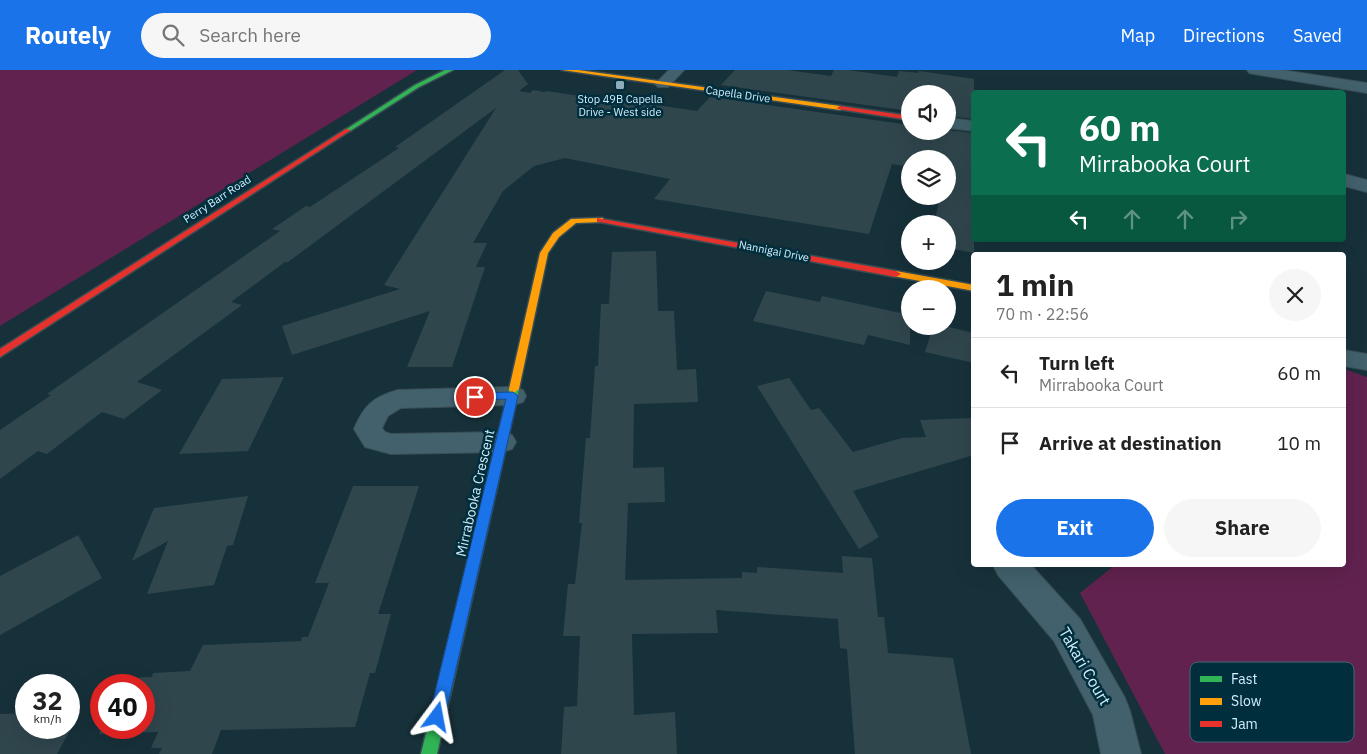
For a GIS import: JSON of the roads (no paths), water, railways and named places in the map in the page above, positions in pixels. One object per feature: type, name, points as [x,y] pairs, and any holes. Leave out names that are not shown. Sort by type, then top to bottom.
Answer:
[{"type":"street","name":"Perry Barr Road","points":[[0,354],[417,86],[450,70]]},
{"type":"street","name":"Capella Drive","points":[[565,70],[901,117]]},
{"type":"street","points":[[663,84],[677,70]]},
{"type":"street","points":[[1254,70],[1367,88]]},
{"type":"street","points":[[956,124],[971,126]]},
{"type":"street","points":[[1346,181],[1367,186]]},
{"type":"street","name":"Nannigai Drive","points":[[574,221],[603,220],[637,225],[971,287]]},
{"type":"street","name":"Mirrabooka Crescent","points":[[429,754],[513,396],[544,253],[556,234],[574,221]]},
{"type":"street","points":[[1346,358],[1367,362]]},
{"type":"street","points":[[502,442],[391,444],[375,440],[368,429],[374,413],[384,404],[398,399],[513,396]]},
{"type":"street","name":"Takari Court","points":[[1012,567],[1067,630],[1111,711],[1121,754]]},
{"type":"place","name":"Stop 49B Capella Drive - West side","points":[[620,85]]}]
